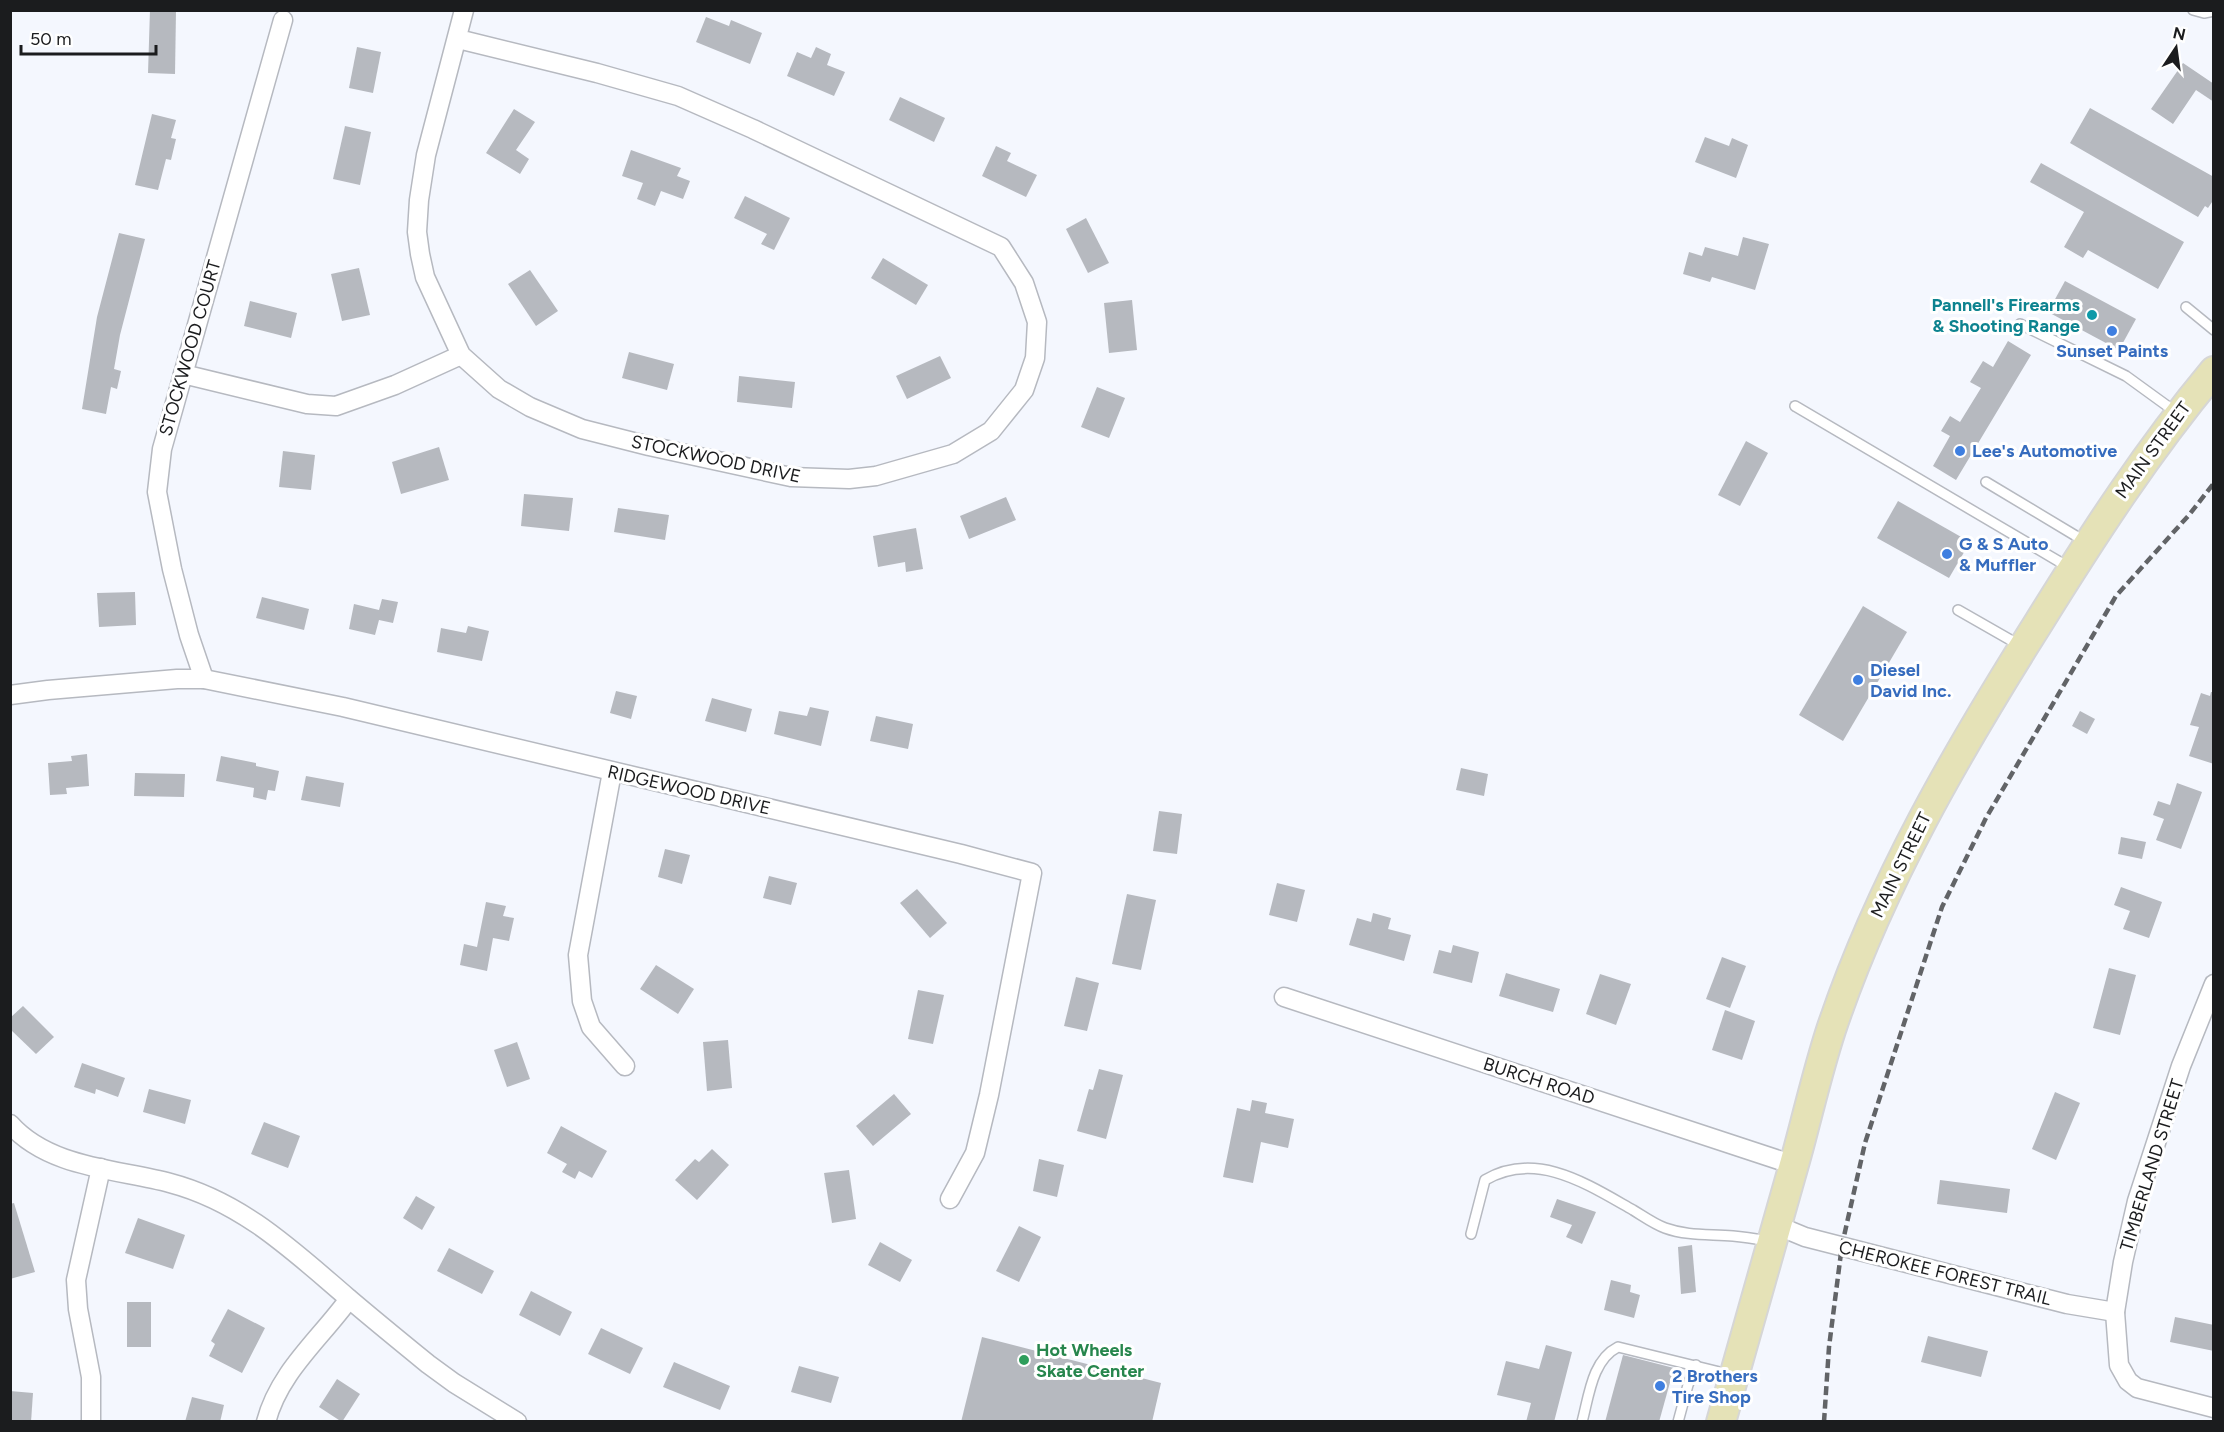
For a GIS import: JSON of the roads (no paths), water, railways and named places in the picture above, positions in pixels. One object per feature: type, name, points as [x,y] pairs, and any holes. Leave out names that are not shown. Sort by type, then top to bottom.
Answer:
[{"type":"main road","name":"MAIN STREET","points":[[1721,1422],[1831,1031],[1876,915],[1904,854],[1943,781],[2088,544],[2179,414],[2214,371]]},
{"type":"street","name":"STOCKWOOD DRIVE","points":[[458,39],[597,73],[678,96],[753,129],[1001,247],[1024,283],[1037,322],[1035,358],[1024,390],[991,431],[953,454],[876,476],[849,479],[791,477],[582,429],[531,407],[499,389],[461,355],[425,277],[417,232],[426,155],[464,10]]},
{"type":"street","name":"STOCKWOOD COURT","points":[[204,680],[183,613],[157,492],[162,449],[283,20]]},
{"type":"street","points":[[183,374],[307,404],[336,406],[395,385],[461,355]]},
{"type":"street","name":"RIDGEWOOD DRIVE","points":[[10,695],[165,680],[204,680],[343,707],[949,851],[1032,873],[989,1095],[975,1154],[950,1199]]},
{"type":"street","points":[[612,772],[578,955],[582,1001],[591,1027],[625,1066]]},
{"type":"street","name":"TIMBERLAND STREET","points":[[2214,984],[2181,1066],[2137,1201],[2123,1262],[2115,1312],[2119,1365],[2128,1381],[2137,1388],[2214,1408]]},
{"type":"street","name":"BURCH ROAD","points":[[1284,997],[1794,1165]]},
{"type":"street","points":[[10,1124],[20,1135],[65,1158],[170,1183],[199,1192],[234,1209],[279,1238],[349,1299],[454,1383],[517,1422]]},
{"type":"street","points":[[91,1422],[91,1377],[78,1309],[76,1280],[100,1167]]},
{"type":"street","name":"CHEROKEE FOREST TRAIL","points":[[1774,1233],[1805,1237],[2067,1304],[2115,1312]]},
{"type":"street","points":[[266,1422],[277,1390],[287,1374],[349,1299]]},
{"type":"lane","points":[[2193,10],[2204,13],[2214,11]]},
{"type":"lane","points":[[2186,307],[2214,330]]},
{"type":"lane","points":[[2020,324],[2126,376],[2179,414]]},
{"type":"lane","points":[[1795,406],[2072,569]]},
{"type":"lane","points":[[1986,482],[2088,544]]},
{"type":"lane","points":[[1958,610],[2023,647]]},
{"type":"lane","points":[[1471,1234],[1485,1180],[1499,1172],[1520,1167],[1544,1168],[1565,1175],[1663,1228],[1687,1234],[1734,1236],[1774,1233]]},
{"type":"lane","points":[[1582,1422],[1596,1369],[1611,1350],[1618,1347],[1734,1375]]},
{"type":"lane","points":[[1678,1422],[1696,1365]]},
{"type":"railway","points":[[1824,1422],[1829,1347],[1842,1245],[1865,1143],[1942,907],[1986,818],[2116,596],[2189,515],[2214,483]]},
{"type":"place","name":"Pannell's Firearms & Shooting Range","points":[[2092,315]]},
{"type":"place","name":"Sunset Paints","points":[[2112,331]]},
{"type":"place","name":"Lee's Automotive","points":[[1960,451]]},
{"type":"place","name":"G & S Auto & Muffler","points":[[1947,554]]},
{"type":"place","name":"Diesel David Inc.","points":[[1858,680]]},
{"type":"place","name":"Hot Wheels Skate Center","points":[[1024,1360]]},
{"type":"place","name":"2 Brothers Tire Shop","points":[[1660,1386]]}]
